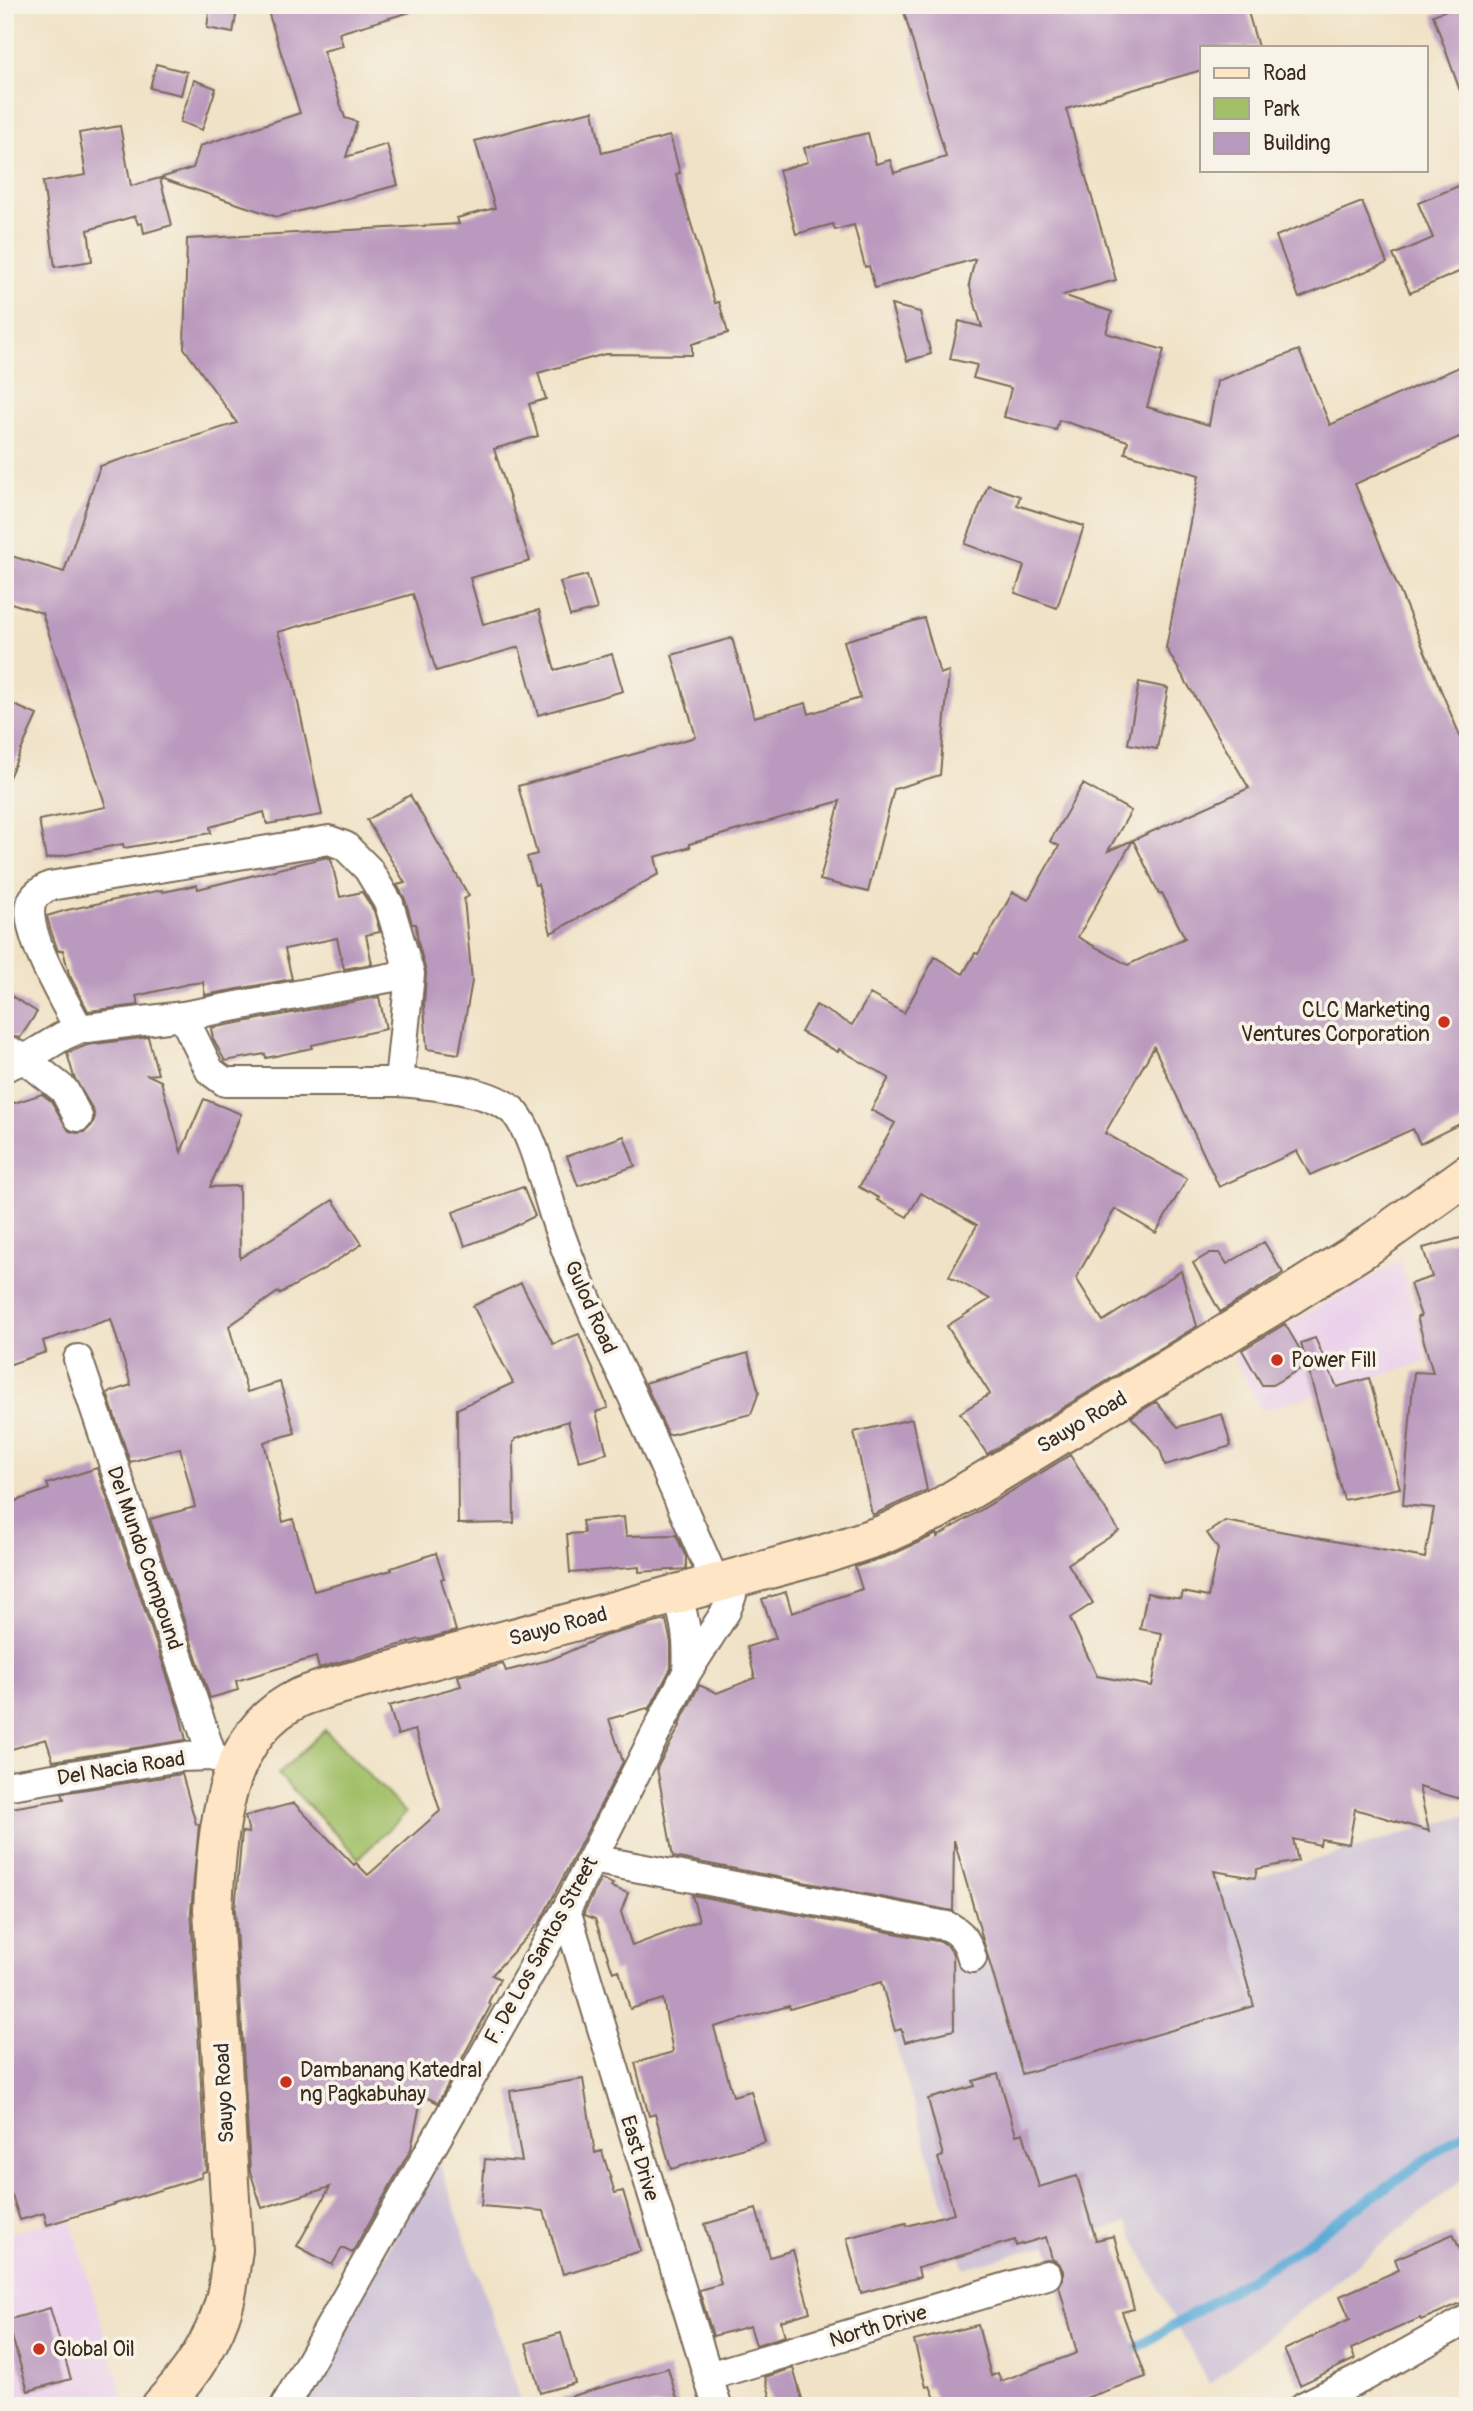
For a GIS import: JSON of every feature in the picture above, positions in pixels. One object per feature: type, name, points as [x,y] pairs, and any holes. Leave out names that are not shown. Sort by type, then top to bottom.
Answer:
[{"type":"main road","name":"Sauyo Road","points":[[161,2406],[180,2386],[203,2353],[224,2304],[233,2250],[214,1910],[215,1865],[223,1814],[224,1761],[280,1710],[298,1698],[825,1554],[882,1535],[935,1511],[1290,1295],[1369,1245],[1468,1174]]},
{"type":"street","points":[[79,1030],[40,951],[32,923],[31,904],[38,892],[50,886],[330,840],[345,846],[368,869],[390,904],[410,974],[412,1083]]},
{"type":"street","points":[[12,1058],[79,1030],[183,1016],[410,974]]},
{"type":"street","name":"Gulod Road","points":[[183,1016],[210,1071],[225,1082],[412,1083],[485,1096],[514,1111],[524,1126],[573,1266],[723,1582]]},
{"type":"street","points":[[12,1058],[64,1090],[78,1118]]},
{"type":"street","name":"Del Mundo Compound","points":[[78,1359],[224,1761]]},
{"type":"street","name":"F. De Los Santos Street","points":[[285,2406],[566,1910],[687,1672],[726,1611],[732,1595],[723,1582]]},
{"type":"street","name":"F. De Los Santos Street","points":[[677,1594],[689,1644],[687,1672]]},
{"type":"street","name":"Del Nacia Road","points":[[5,1786],[180,1757],[224,1761]]},
{"type":"street","points":[[592,1859],[947,1926],[956,1929],[963,1937],[972,1958]]},
{"type":"street","name":"East Drive","points":[[566,1910],[717,2406]]},
{"type":"street","name":"North Drive","points":[[709,2376],[1047,2275]]},
{"type":"street","points":[[1304,2406],[1364,2377],[1468,2319]]},
{"type":"shaded area","points":[[1401,1260],[1427,1362],[1262,1410],[1233,1356]]},
{"type":"shaded area","points":[[1468,1815],[1468,2175],[1209,2384],[1127,2223],[963,2268],[879,1989]]},
{"type":"shaded area","points":[[438,2159],[523,2406],[303,2406]]},
{"type":"shaded area","points":[[70,2216],[126,2406],[5,2406],[5,2235]]},
{"type":"green space","points":[[325,1730],[406,1813],[359,1858],[278,1774]]},
{"type":"building","points":[[210,5],[238,5],[233,33],[207,28]]},
{"type":"building","points":[[266,5],[409,5],[410,12],[339,33],[343,46],[323,51],[345,118],[357,122],[346,157],[387,144],[398,185],[277,217],[160,178],[193,168],[200,146],[300,113]]},
{"type":"building","points":[[902,5],[1246,5],[1258,46],[1200,46],[1200,71],[1066,109],[1116,280],[1063,295],[1112,312],[1106,333],[1164,350],[1147,407],[1209,425],[1217,381],[1299,350],[1330,425],[1468,363],[1468,433],[1355,484],[1468,755],[1468,1120],[1420,1144],[1413,1129],[1310,1175],[1297,1151],[1219,1187],[1154,1047],[1105,1133],[1187,1179],[1156,1233],[1115,1209],[1076,1278],[1103,1321],[1181,1271],[1197,1326],[987,1454],[960,1413],[990,1394],[947,1326],[990,1299],[949,1276],[977,1225],[921,1193],[907,1217],[859,1187],[895,1123],[871,1110],[889,1078],[839,1049],[838,1052],[801,1032],[816,1005],[852,1025],[870,994],[904,1013],[935,957],[963,974],[975,953],[978,954],[1013,892],[1028,900],[1059,846],[1050,841],[1083,784],[1131,811],[1108,851],[1249,788],[1166,648],[1199,475],[1125,453],[1128,441],[1059,420],[1056,430],[1004,417],[1011,388],[973,378],[977,365],[950,359],[959,321],[982,327],[969,284],[975,259],[875,288],[869,266],[865,267],[854,225],[835,230],[833,224],[796,234],[779,170],[808,162],[804,148],[868,133],[876,164],[890,160],[894,173],[946,157]],"holes":[[[1133,840],[1159,894],[1162,893],[1185,938],[1128,965],[1078,937]]]},
{"type":"building","points":[[1460,5],[1468,5],[1468,101],[1464,102],[1433,15]]},
{"type":"building","points":[[156,64],[187,72],[181,95],[150,88]]},
{"type":"building","points":[[194,80],[216,88],[202,130],[180,122]]},
{"type":"building","points":[[593,111],[602,153],[670,136],[680,173],[676,174],[715,303],[719,302],[728,333],[692,344],[692,355],[605,354],[538,373],[546,399],[529,404],[538,436],[494,449],[530,561],[470,578],[483,624],[539,610],[555,670],[612,654],[623,691],[538,715],[519,647],[436,671],[413,594],[278,632],[294,684],[322,815],[267,824],[264,812],[210,827],[211,833],[124,848],[123,844],[46,859],[39,820],[106,807],[42,613],[5,601],[5,554],[64,572],[100,466],[237,423],[184,348],[187,239],[459,224],[457,218],[495,208],[475,141]]},
{"type":"building","points":[[120,126],[131,186],[160,178],[172,225],[144,233],[142,223],[138,224],[135,216],[88,230],[92,261],[55,267],[43,182],[86,175],[79,133]]},
{"type":"building","points":[[1468,182],[1468,268],[1410,293],[1393,255],[1433,238],[1418,203]]},
{"type":"building","points":[[1362,202],[1387,263],[1299,298],[1276,236]]},
{"type":"building","points":[[891,305],[920,312],[931,354],[907,361]]},
{"type":"building","points":[[988,485],[1020,496],[1017,505],[1084,526],[1057,608],[1015,593],[1024,566],[965,544]]},
{"type":"building","points":[[587,575],[597,609],[570,616],[560,582]]},
{"type":"building","points":[[924,618],[940,674],[949,671],[940,775],[894,789],[868,892],[820,880],[840,801],[689,844],[690,847],[655,857],[659,874],[551,933],[538,884],[535,885],[527,857],[537,854],[518,786],[696,737],[672,655],[732,638],[754,717],[806,703],[809,714],[860,698],[844,641]]},
{"type":"building","points":[[1139,682],[1168,688],[1157,749],[1128,744]]},
{"type":"building","points":[[5,701],[37,715],[5,786]]},
{"type":"building","points":[[410,795],[469,896],[464,899],[472,981],[459,1054],[427,1049],[424,1005],[426,972],[416,924],[412,924],[405,899],[397,885],[405,883],[367,820]]},
{"type":"building","points":[[327,857],[331,859],[340,897],[362,892],[374,911],[380,932],[366,935],[372,964],[344,969],[337,938],[285,949],[292,979],[205,995],[203,982],[188,984],[136,996],[139,1005],[88,1011],[69,974],[63,950],[58,951],[47,916],[162,890],[163,892],[197,885],[198,889]]},
{"type":"building","points":[[5,992],[37,1012],[20,1038],[5,1035]]},
{"type":"building","points":[[379,997],[386,1029],[312,1045],[312,1048],[266,1058],[265,1054],[225,1061],[213,1039],[211,1028]]},
{"type":"building","points":[[148,1037],[158,1074],[148,1075],[161,1081],[181,1152],[204,1099],[241,1114],[210,1187],[239,1186],[240,1258],[333,1200],[362,1244],[324,1269],[279,1294],[278,1292],[229,1326],[247,1392],[280,1382],[295,1433],[264,1442],[283,1522],[293,1519],[314,1591],[392,1570],[391,1568],[436,1553],[456,1631],[319,1668],[316,1657],[236,1681],[238,1690],[210,1698],[150,1519],[195,1507],[180,1448],[130,1462],[107,1393],[131,1385],[111,1319],[43,1341],[46,1352],[5,1366],[5,1106],[42,1094],[51,1101],[69,1131],[85,1132],[95,1117],[74,1077],[67,1053],[87,1045]]},
{"type":"building","points":[[624,1136],[635,1166],[578,1186],[567,1156]]},
{"type":"building","points":[[523,1187],[535,1216],[503,1232],[465,1246],[453,1212]]},
{"type":"building","points":[[1464,1237],[1468,1252],[1468,1801],[1419,1787],[1429,1831],[1355,1809],[1349,1844],[1321,1839],[1320,1845],[1293,1839],[1298,1861],[1257,1869],[1255,1878],[1214,1871],[1254,2006],[1022,2074],[954,1840],[953,1911],[673,1857],[657,1768],[699,1685],[717,1693],[755,1678],[747,1647],[776,1638],[762,1599],[786,1592],[792,1613],[862,1589],[855,1567],[891,1555],[937,1534],[937,1537],[1070,1455],[1119,1531],[1068,1564],[1093,1603],[1070,1618],[1097,1676],[1152,1686],[1162,1633],[1140,1629],[1147,1593],[1181,1599],[1183,1592],[1208,1597],[1218,1549],[1207,1533],[1225,1521],[1425,1558],[1434,1508],[1403,1505],[1414,1372],[1433,1373],[1417,1317],[1421,1316],[1410,1284],[1432,1277],[1423,1248]]},
{"type":"building","points":[[1264,1242],[1283,1273],[1220,1312],[1193,1263],[1210,1253],[1220,1253],[1227,1264]]},
{"type":"building","points":[[521,1283],[553,1344],[579,1334],[608,1408],[596,1412],[607,1453],[579,1461],[568,1421],[515,1439],[514,1523],[458,1524],[457,1409],[513,1383],[473,1306]]},
{"type":"building","points":[[1285,1324],[1305,1358],[1301,1343],[1315,1338],[1337,1387],[1369,1378],[1400,1488],[1344,1500],[1307,1365],[1272,1385],[1262,1385],[1242,1350]]},
{"type":"building","points":[[748,1353],[759,1392],[751,1414],[668,1435],[645,1383]]},
{"type":"building","points":[[1156,1402],[1178,1427],[1222,1414],[1231,1446],[1165,1465],[1160,1449],[1131,1417]]},
{"type":"building","points":[[912,1419],[927,1490],[872,1515],[854,1432]]},
{"type":"building","points":[[97,1468],[179,1711],[186,1740],[53,1761],[46,1739],[5,1751],[5,1505],[49,1489],[47,1484]]},
{"type":"building","points":[[624,1517],[626,1536],[676,1535],[686,1557],[686,1569],[639,1572],[639,1567],[570,1573],[567,1534],[584,1533],[582,1521]]},
{"type":"building","points":[[666,1620],[671,1643],[671,1668],[649,1710],[647,1708],[609,1719],[623,1762],[540,1922],[492,1975],[500,1979],[488,2003],[491,2005],[438,2103],[422,2095],[411,2149],[352,2253],[342,2248],[332,2265],[297,2246],[330,2187],[262,2208],[250,2171],[235,1910],[242,1832],[249,1833],[245,1816],[294,1803],[354,1865],[356,1863],[368,1875],[440,1811],[415,1730],[398,1735],[389,1706],[461,1686],[458,1676],[503,1664],[506,1671],[552,1659],[604,1636]]},
{"type":"building","points":[[182,1774],[196,1824],[199,1825],[191,1911],[206,2171],[201,2173],[202,2177],[47,2225],[44,2213],[20,2220],[12,2195],[5,2193],[5,1809],[64,1799],[62,1793]]},
{"type":"building","points":[[601,1879],[613,1884],[611,1887],[628,1893],[621,1912],[632,1946],[699,1921],[692,1895],[942,1942],[953,1954],[954,2030],[905,2042],[901,2029],[895,2031],[881,1982],[790,2009],[789,2006],[714,2027],[733,2096],[751,2091],[765,2142],[671,2169],[655,2114],[649,2116],[635,2063],[673,2052],[663,1999],[630,2009],[619,1970],[613,1972],[595,1919],[584,1912]]},
{"type":"building","points":[[998,2074],[1016,2135],[1023,2133],[1039,2187],[1077,2176],[1096,2240],[1114,2236],[1134,2309],[1122,2312],[1146,2377],[1063,2406],[938,2406],[930,2386],[926,2387],[914,2341],[978,2325],[991,2376],[998,2373],[1001,2381],[1077,2353],[1059,2286],[1063,2271],[1059,2263],[1052,2259],[1046,2237],[1016,2246],[1015,2240],[918,2268],[920,2277],[861,2293],[847,2238],[954,2213],[938,2158],[943,2156],[928,2099],[975,2086],[973,2081]]},
{"type":"building","points":[[583,2079],[595,2153],[602,2151],[615,2193],[623,2191],[641,2251],[563,2274],[544,2211],[481,2206],[485,2159],[522,2162],[510,2091]]},
{"type":"building","points":[[756,2209],[770,2257],[793,2250],[810,2312],[781,2321],[785,2336],[756,2345],[750,2326],[713,2336],[699,2290],[721,2284],[705,2224]]},
{"type":"building","points":[[1453,2234],[1468,2268],[1468,2300],[1351,2349],[1355,2359],[1300,2385],[1284,2350],[1350,2319],[1340,2296],[1399,2270],[1395,2259]]},
{"type":"building","name":"Global Oil","points":[[50,2308],[71,2379],[28,2391],[7,2320]]},
{"type":"building","points":[[561,2333],[575,2383],[540,2393],[526,2343]]},
{"type":"building","points":[[668,2368],[679,2406],[563,2406],[562,2399]]},
{"type":"building","points":[[793,2368],[804,2406],[773,2406],[765,2377]]},
{"type":"waterway","points":[[1126,2354],[1292,2253],[1468,2130]]},
{"type":"place","name":"CLC Marketing Ventures Corporation","points":[[1444,1022]]},
{"type":"place","name":"Power Fill","points":[[1277,1360]]},
{"type":"place","name":"Dambanang Katedral ng Pagkabuhay","points":[[286,2082]]},
{"type":"place","name":"Global Oil","points":[[39,2349]]}]
